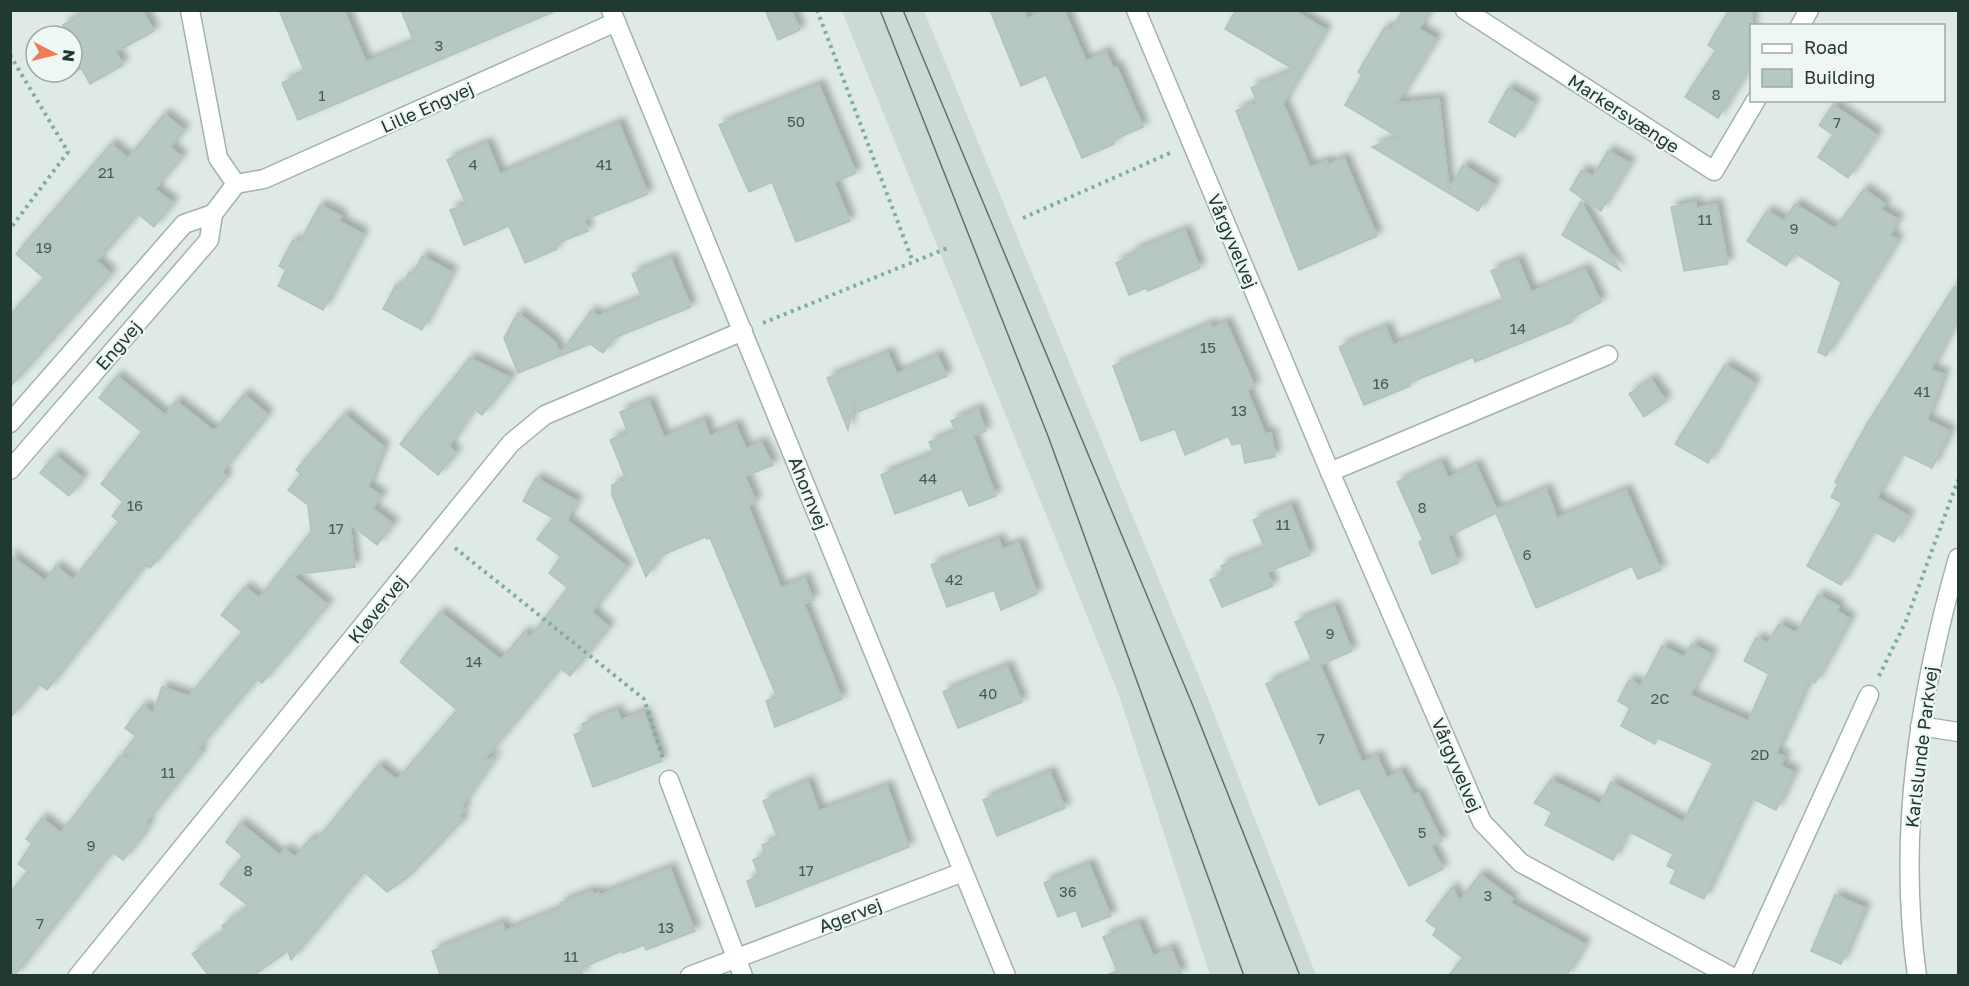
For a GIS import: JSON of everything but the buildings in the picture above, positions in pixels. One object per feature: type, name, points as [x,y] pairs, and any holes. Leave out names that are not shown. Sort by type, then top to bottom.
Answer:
[{"type":"street","points":[[190,10],[218,158],[236,184]]},
{"type":"street","name":"Vårgyvelvej","points":[[1136,10],[1330,472],[1482,822],[1521,863],[1730,975]]},
{"type":"street","name":"Markersvænge","points":[[1465,10],[1714,171],[1755,102]]},
{"type":"street","points":[[1801,24],[1809,10]]},
{"type":"street","name":"Lille Engvej","points":[[236,184],[264,179],[613,16]]},
{"type":"street","name":"Ahornvej","points":[[613,16],[1006,975]]},
{"type":"street","name":"Engvej","points":[[10,470],[209,240],[213,214],[236,184]]},
{"type":"street","name":"Engvej","points":[[10,423],[184,224],[213,214]]},
{"type":"street","name":"Kløvervej","points":[[78,975],[511,443],[545,415],[743,331]]},
{"type":"street","points":[[1330,472],[1608,355]]},
{"type":"street","name":"Karlslunde Parkvej","points":[[1917,975],[1910,920],[1910,817],[1920,726],[1934,646],[1959,558]]},
{"type":"street","points":[[1742,975],[1869,694]]},
{"type":"street","points":[[1920,726],[1959,732]]},
{"type":"street","points":[[669,780],[743,975]]},
{"type":"street","name":"Agervej","points":[[690,975],[963,872]]},
{"type":"path","points":[[817,10],[913,262]]},
{"type":"path","points":[[10,55],[68,152],[10,229]]},
{"type":"path","points":[[1023,218],[1192,144]]},
{"type":"path","points":[[743,331],[950,247]]},
{"type":"path","points":[[1869,694],[1906,621],[1959,480]]},
{"type":"path","points":[[438,535],[645,699],[669,780]]},
{"type":"shaded area","points":[[842,11],[924,11],[1207,696],[1316,975],[1210,975],[1119,695]]},
{"type":"tram line","points":[[880,10],[1048,436],[1244,976]]},
{"type":"tram line","points":[[903,10],[1193,706],[1300,976]]}]
